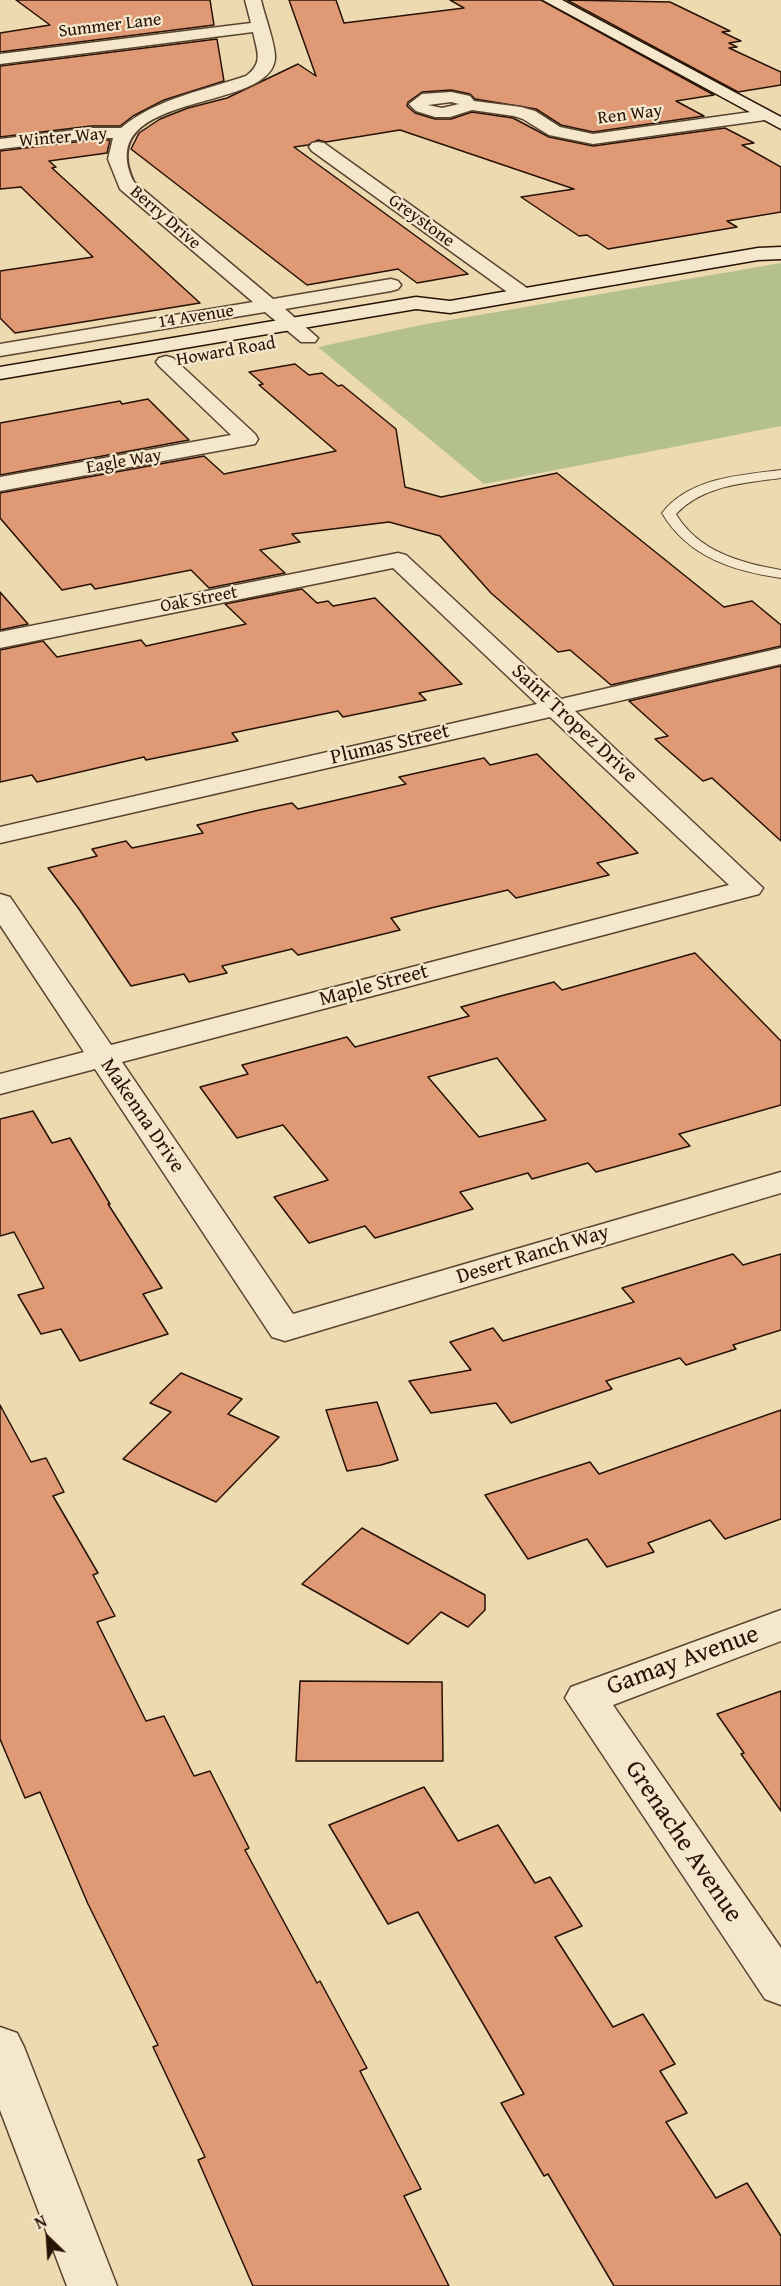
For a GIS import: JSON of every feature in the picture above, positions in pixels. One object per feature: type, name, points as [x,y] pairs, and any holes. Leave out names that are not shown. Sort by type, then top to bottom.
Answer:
[{"type":"street","points":[[125,133],[149,117],[183,102],[252,79],[262,72],[267,58],[253,0]]},
{"type":"street","points":[[551,0],[781,124]]},
{"type":"street","name":"Summer Lane","points":[[0,59],[260,27]]},
{"type":"street","name":"Ren Way","points":[[468,105],[529,115],[555,132],[593,139],[765,116]]},
{"type":"street","name":"Winter Way","points":[[0,144],[91,133],[125,133]]},
{"type":"street","name":"Berry Drive","points":[[125,133],[118,147],[117,166],[126,185],[308,338]]},
{"type":"street","name":"Greystone","points":[[318,147],[524,294]]},
{"type":"street","name":"Howard Road","points":[[758,254],[781,246]]},
{"type":"street","name":"Howard Road","points":[[0,373],[416,303],[450,307],[758,254],[781,253]]},
{"type":"street","name":"14 Avenue","points":[[0,350],[391,285]]},
{"type":"street","name":"Howard Road","points":[[0,391],[433,317],[450,307]]},
{"type":"street","name":"Eagle Way","points":[[0,484],[247,439],[166,362]]},
{"type":"street","name":"Oak Street","points":[[0,640],[398,560]]},
{"type":"street","name":"Saint Tropez Drive","points":[[398,560],[749,888]]},
{"type":"street","name":"Plumas Street","points":[[0,835],[781,656]]},
{"type":"street","name":"Maple Street","points":[[0,1084],[749,888]]},
{"type":"street","name":"Makenna Drive","points":[[0,903],[285,1329]]},
{"type":"street","name":"Desert Ranch Way","points":[[285,1329],[781,1182]]},
{"type":"street","name":"Gamay Avenue","points":[[586,1698],[781,1625]]},
{"type":"street","name":"Grenache Avenue","points":[[586,1698],[781,1985]]},
{"type":"street","points":[[0,2047],[92,2286]]},
{"type":"lane","points":[[781,474],[742,480],[696,492],[677,503],[669,513],[674,525],[700,548],[744,566],[781,574]]},
{"type":"green space","points":[[781,263],[781,426],[484,484],[318,347],[421,325]]},
{"type":"building","points":[[16,0],[210,0],[214,25],[0,52],[0,33],[50,25]]},
{"type":"building","points":[[289,0],[336,0],[344,23],[464,8],[450,0],[541,0],[714,95],[676,101],[704,116],[593,132],[561,125],[536,109],[475,99],[470,94],[451,90],[422,92],[408,102],[407,106],[415,113],[435,119],[451,119],[472,112],[513,118],[549,137],[593,146],[725,128],[754,143],[742,145],[781,167],[781,212],[727,221],[737,227],[608,249],[587,235],[579,236],[521,197],[574,189],[400,130],[326,142],[318,140],[308,145],[294,147],[468,274],[417,283],[398,269],[307,285],[131,149],[139,133],[160,119],[188,108],[227,98],[298,64],[316,76]]},
{"type":"building","points":[[567,0],[670,2],[730,31],[722,32],[741,41],[729,43],[737,47],[729,48],[781,72],[781,85],[738,92]]},
{"type":"building","points":[[217,39],[224,81],[164,100],[133,116],[120,126],[91,126],[0,137],[0,66]]},
{"type":"building","points":[[91,140],[110,140],[107,153],[49,161],[56,167],[52,168],[200,303],[15,333],[0,318],[0,271],[93,257],[21,187],[0,189],[0,151]]},
{"type":"building","points":[[295,364],[309,375],[322,373],[338,386],[342,385],[396,429],[405,487],[441,497],[557,473],[724,607],[752,601],[781,625],[781,646],[611,685],[570,650],[558,652],[491,593],[440,536],[389,522],[292,534],[300,542],[260,550],[285,573],[209,588],[191,570],[95,589],[91,584],[62,590],[0,518],[0,493],[204,456],[224,474],[336,451],[259,385],[263,384],[249,372]]},
{"type":"building","points":[[148,399],[189,440],[0,475],[0,423],[120,401],[122,404]]},
{"type":"building","points":[[302,589],[317,603],[328,601],[333,606],[375,598],[462,684],[419,693],[426,700],[343,717],[338,711],[232,733],[238,741],[146,760],[144,757],[37,782],[32,775],[0,782],[0,650],[43,641],[57,657],[141,640],[146,646],[246,624],[225,604]]},
{"type":"building","points":[[0,592],[28,624],[0,630]]},
{"type":"building","points":[[781,666],[781,841],[712,778],[703,781],[655,739],[668,736],[629,701]]},
{"type":"building","points":[[537,754],[638,853],[597,863],[609,875],[516,898],[508,890],[391,918],[400,930],[298,955],[292,949],[222,966],[227,973],[189,982],[184,974],[131,986],[48,868],[97,856],[92,849],[126,841],[132,848],[203,833],[197,825],[255,811],[292,803],[298,809],[406,784],[399,777],[484,758],[490,765]]},
{"type":"building","points":[[695,953],[781,1041],[781,1105],[679,1134],[690,1146],[596,1172],[588,1163],[532,1179],[528,1173],[460,1192],[473,1209],[375,1238],[365,1226],[309,1243],[274,1197],[328,1180],[283,1125],[237,1138],[200,1087],[248,1074],[242,1065],[347,1037],[355,1047],[469,1016],[461,1007],[554,982],[562,990]],"holes":[[[497,1058],[546,1120],[479,1137],[428,1077]]]},
{"type":"building","points":[[33,1111],[52,1143],[70,1138],[110,1204],[108,1204],[162,1288],[143,1294],[168,1334],[80,1361],[61,1329],[41,1334],[18,1295],[44,1288],[14,1232],[0,1236],[0,1119]]},
{"type":"building","points":[[733,1254],[743,1265],[781,1254],[781,1330],[733,1345],[736,1349],[686,1365],[680,1358],[606,1381],[612,1389],[511,1423],[496,1403],[431,1413],[409,1381],[471,1370],[450,1342],[493,1328],[503,1341],[634,1302],[622,1288]]},
{"type":"building","points":[[181,1373],[242,1399],[228,1414],[279,1437],[216,1502],[123,1459],[171,1412],[150,1403]]},
{"type":"building","points":[[377,1402],[398,1460],[347,1471],[326,1410]]},
{"type":"building","points":[[0,1405],[31,1462],[46,1458],[64,1492],[53,1496],[98,1573],[93,1575],[115,1616],[97,1622],[146,1721],[164,1716],[194,1776],[210,1771],[249,1848],[245,1850],[317,1983],[320,1981],[367,2068],[360,2071],[421,2189],[404,2196],[449,2286],[253,2286],[198,2160],[205,2157],[153,2047],[158,2045],[88,1904],[40,1792],[25,1798],[0,1739]]},
{"type":"building","points":[[781,1410],[781,1519],[725,1539],[710,1520],[648,1543],[654,1552],[607,1567],[587,1539],[528,1559],[485,1495],[590,1462],[599,1474]]},
{"type":"building","points":[[362,1528],[485,1595],[485,1610],[468,1627],[441,1612],[408,1644],[302,1584]]},
{"type":"building","points":[[300,1681],[442,1682],[443,1761],[296,1761]]},
{"type":"building","points":[[781,1691],[781,1811],[741,1754],[744,1753],[717,1714]]},
{"type":"building","points":[[424,1787],[458,1841],[498,1825],[535,1883],[550,1877],[582,1926],[555,1937],[613,2027],[643,2014],[675,2064],[660,2071],[687,2113],[666,2122],[716,2198],[747,2183],[781,2236],[781,2286],[614,2286],[548,2174],[544,2176],[501,2103],[524,2094],[418,1912],[388,1924],[329,1825]]}]
